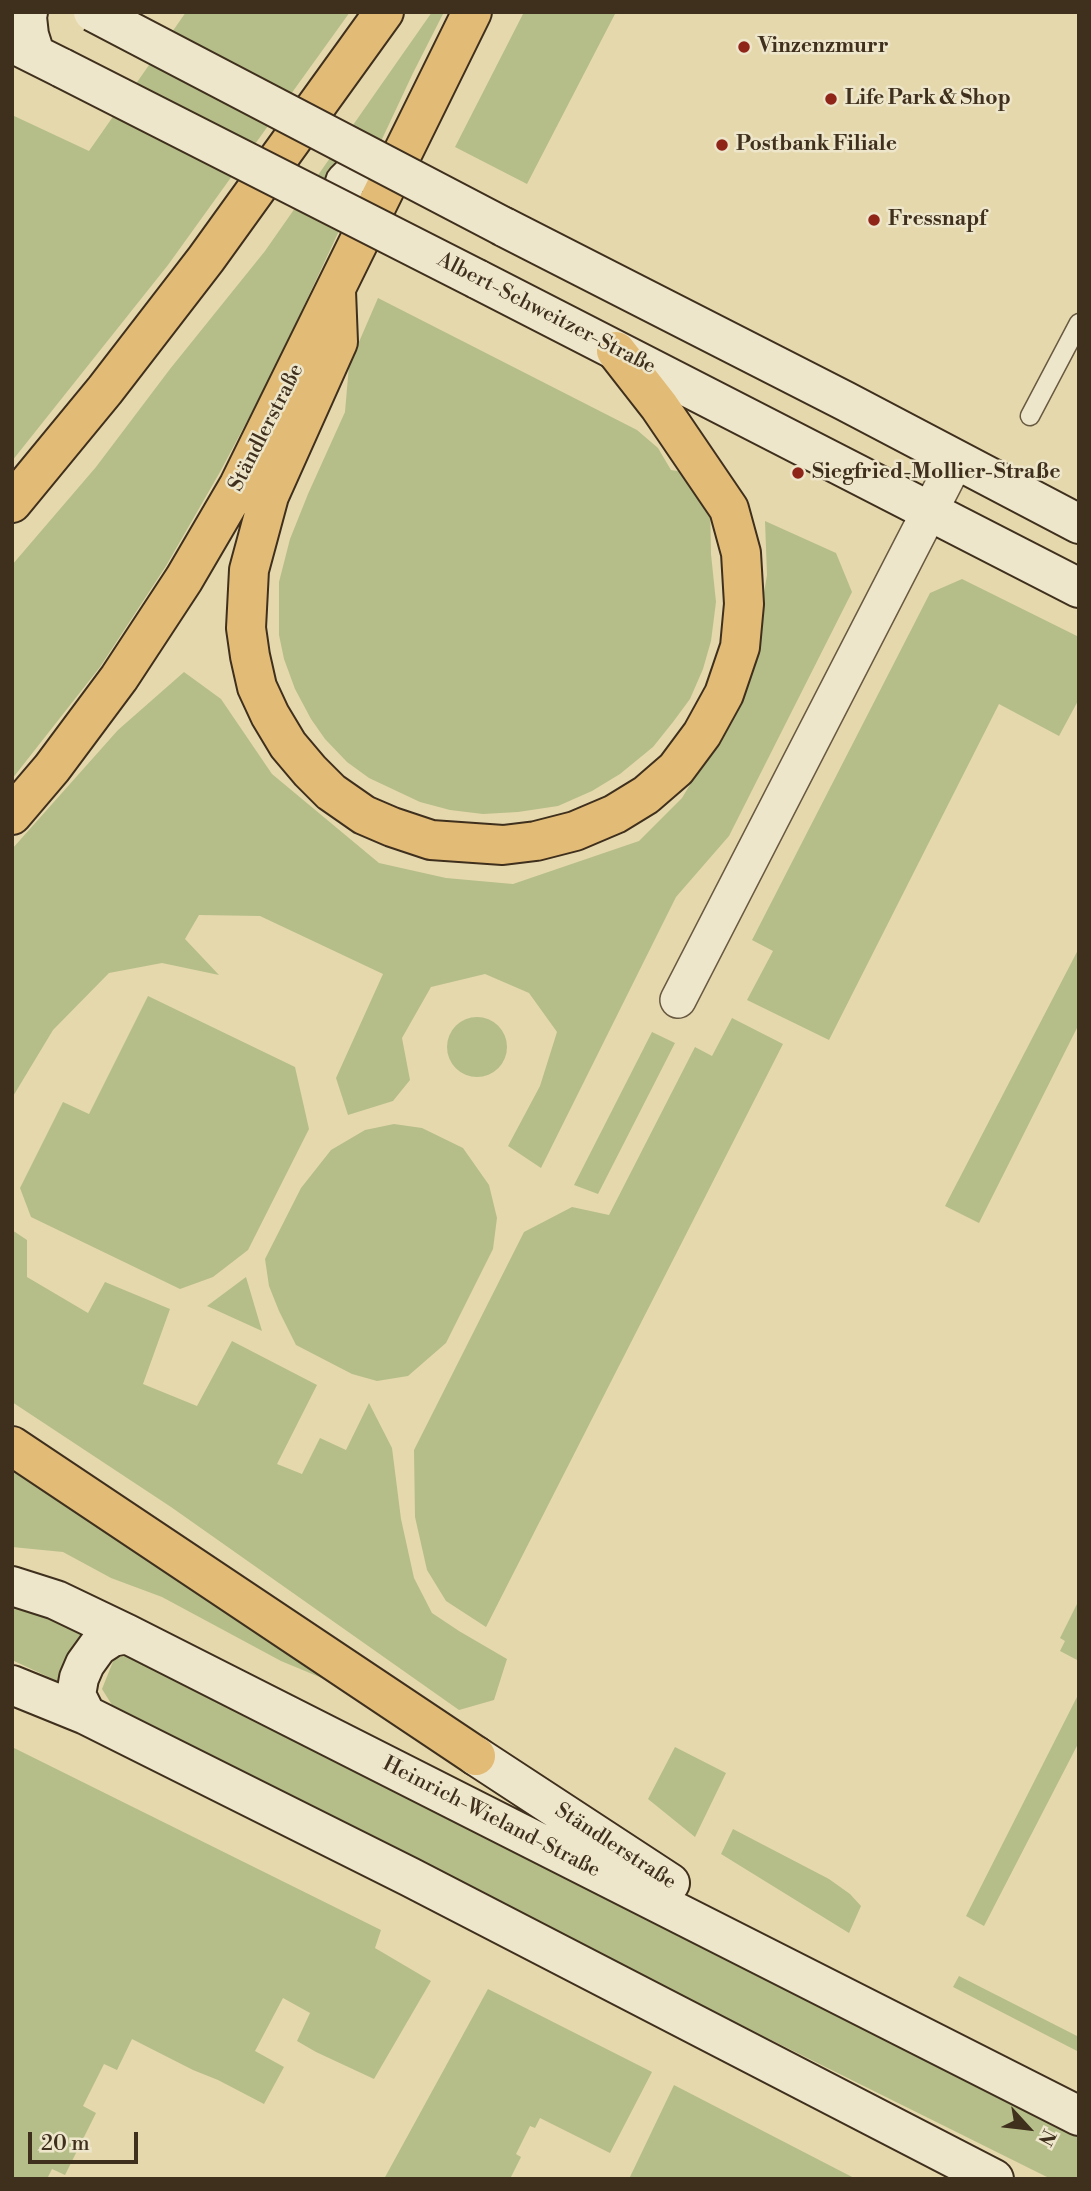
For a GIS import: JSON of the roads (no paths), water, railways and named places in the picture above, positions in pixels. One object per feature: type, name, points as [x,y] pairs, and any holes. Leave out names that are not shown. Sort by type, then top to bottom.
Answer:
[{"type":"highway","points":[[12,503],[105,390],[206,259],[384,12]]},
{"type":"highway","name":"Ständlerstraße","points":[[12,815],[52,768],[112,688],[184,579],[239,485],[472,12]]},
{"type":"highway","points":[[336,291],[338,342],[269,496],[249,570],[246,628],[250,656],[257,687],[270,715],[288,745],[310,771],[331,792],[364,815],[430,840],[503,845],[536,841],[575,831],[615,814],[646,795],[676,769],[702,734],[724,694],[740,647],[744,604],[741,554],[729,509],[659,406],[616,351]]},
{"type":"highway","points":[[12,1446],[476,1756]]},
{"type":"main road","points":[[28,12],[29,35],[36,55]]},
{"type":"main road","points":[[93,12],[1079,524]]},
{"type":"main road","name":"Albert-Schweitzer-Straße","points":[[36,55],[1079,588]]},
{"type":"main road","points":[[347,212],[341,199],[345,181],[355,172],[379,162]]},
{"type":"main road","name":"Heinrich-Wieland-Straße","points":[[12,1586],[56,1600],[127,1634],[1079,2116]]},
{"type":"main road","points":[[86,1715],[76,1695],[85,1664],[98,1646],[112,1637],[127,1634]]},
{"type":"main road","points":[[12,1685],[86,1715],[410,1877],[994,2179]]},
{"type":"main road","name":"Ständlerstraße","points":[[476,1756],[682,1891],[748,1947]]},
{"type":"street","points":[[678,1000],[956,460]]},
{"type":"lane","points":[[1030,416],[1079,323]]},
{"type":"place","name":"Vinzenzmurr","points":[[744,47]]},
{"type":"place","name":"Life Park & Shop","points":[[831,99]]},
{"type":"place","name":"Postbank Filiale","points":[[722,145]]},
{"type":"place","name":"Fressnapf","points":[[874,220]]},
{"type":"place","name":"Siegfried-Mollier-Straße","points":[[798,473]]}]
